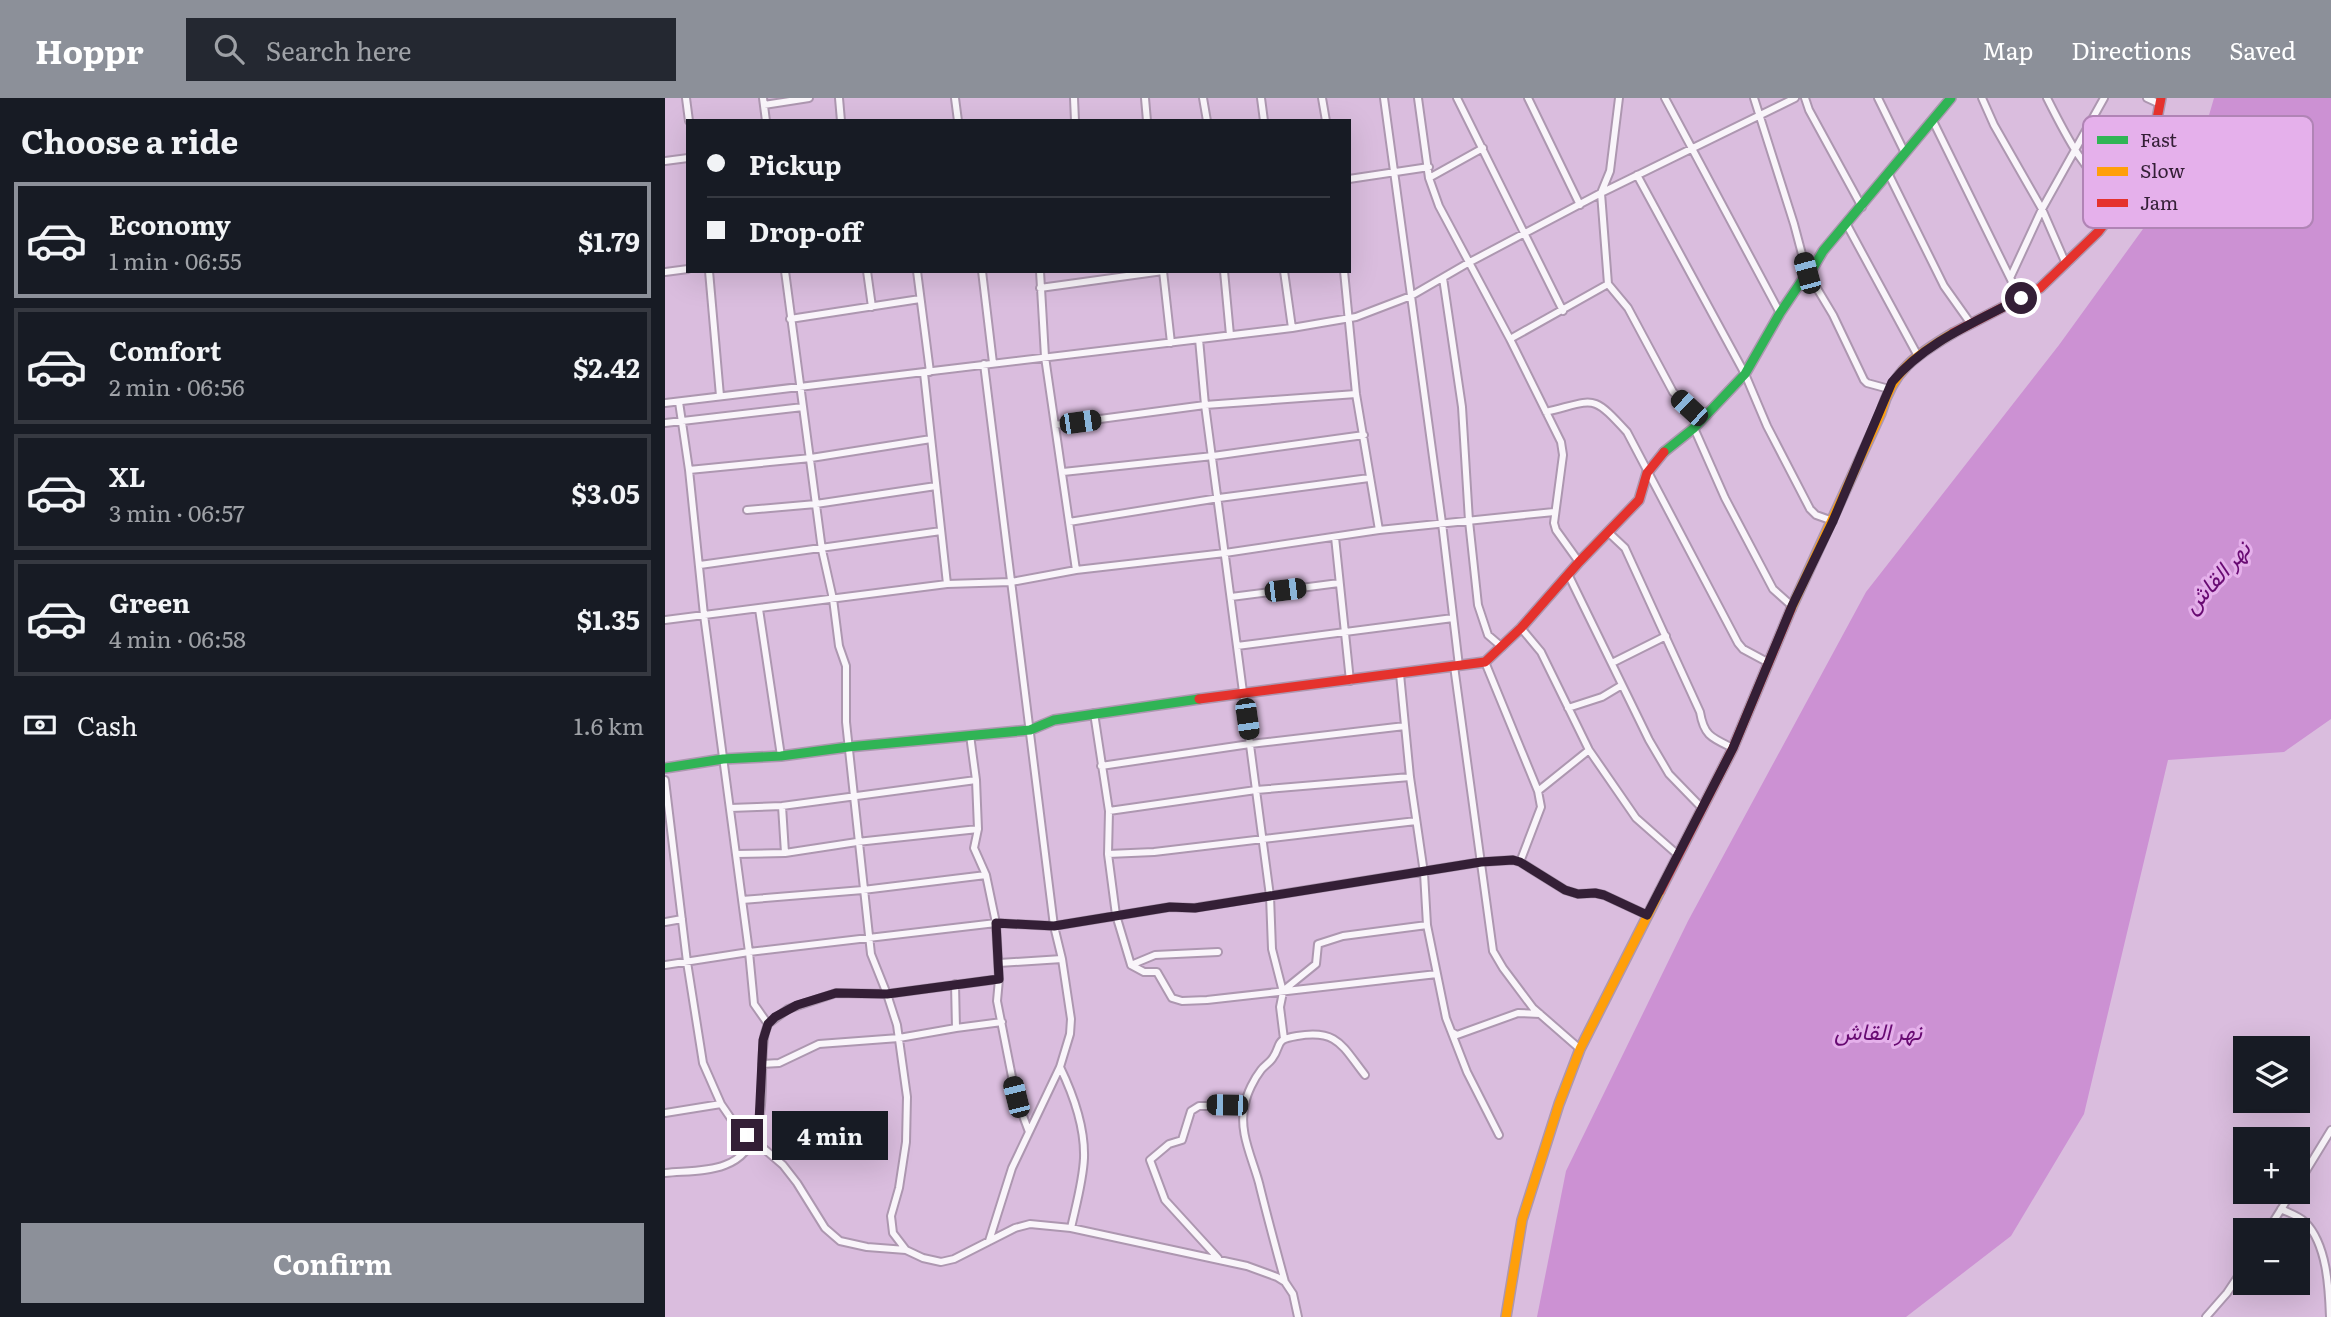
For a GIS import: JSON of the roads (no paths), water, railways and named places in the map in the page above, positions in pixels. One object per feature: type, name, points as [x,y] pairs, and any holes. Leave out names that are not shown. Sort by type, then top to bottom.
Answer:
[{"type":"street","points":[[686,98],[689,119]]},
{"type":"street","points":[[764,102],[809,98]]},
{"type":"street","points":[[839,98],[841,119]]},
{"type":"street","points":[[955,98],[958,119]]},
{"type":"street","points":[[1074,98],[1075,119]]},
{"type":"street","points":[[1145,98],[1147,119]]},
{"type":"street","points":[[1203,98],[1207,119]]},
{"type":"street","points":[[1261,98],[1263,119]]},
{"type":"street","points":[[1322,98],[1326,119]]},
{"type":"street","points":[[1384,98],[1442,523],[1456,666],[1493,951],[1519,992],[1533,1008],[1580,1049]]},
{"type":"street","points":[[1418,98],[1429,178],[1439,206],[1510,339],[1563,448],[1554,512],[1556,530],[1579,562]]},
{"type":"street","points":[[1457,98],[1563,311]]},
{"type":"street","points":[[1528,98],[1580,205]]},
{"type":"street","points":[[1618,98],[1610,171],[1601,193],[1608,284],[1628,308],[1673,392],[1701,419]]},
{"type":"street","points":[[1665,98],[1780,313]]},
{"type":"street","points":[[1754,98],[1808,274],[1833,315],[1864,380],[1889,389]]},
{"type":"street","points":[[665,403],[1292,328],[1349,318],[1411,296],[1601,193],[1795,98]]},
{"type":"street","points":[[1805,98],[1862,207]]},
{"type":"street","points":[[1878,98],[1905,153]]},
{"type":"street","points":[[665,768],[723,759],[781,756],[1030,730],[1054,720],[1094,713],[1485,662],[1521,628],[1639,500],[1647,473],[1666,449],[1694,428],[1745,374],[1780,313],[1823,251],[1951,98]]},
{"type":"street","points":[[1982,98],[1994,125],[2042,209],[2066,264]]},
{"type":"street","points":[[2047,98],[2083,163]]},
{"type":"street","points":[[2094,116],[2104,98]]},
{"type":"street","points":[[2147,98],[2160,101]]},
{"type":"street","points":[[1933,121],[2021,298]]},
{"type":"street","points":[[2011,276],[2042,209],[2083,135]]},
{"type":"street","points":[[1429,178],[1483,148]]},
{"type":"street","points":[[665,161],[686,158]]},
{"type":"street","points":[[1351,179],[1429,167]]},
{"type":"street","points":[[1637,175],[1745,374],[1767,426],[1810,509],[1815,515],[1833,521]]},
{"type":"street","points":[[1889,175],[1944,286],[1971,324]]},
{"type":"street","points":[[1847,225],[1918,356]]},
{"type":"street","points":[[1506,1317],[1513,1264],[1523,1220],[1559,1104],[1580,1049],[1733,748],[1792,606],[1833,521],[1889,389],[1899,374],[1918,356],[1971,324],[2040,288],[2046,278],[2066,264],[2103,228]]},
{"type":"street","points":[[665,272],[686,269]]},
{"type":"street","points":[[709,273],[720,396]]},
{"type":"street","points":[[785,273],[822,550],[833,599],[839,646],[846,666],[848,747],[869,939],[878,976],[887,994],[899,1038],[908,1117],[899,1188],[891,1216],[893,1233],[906,1250]]},
{"type":"street","points":[[867,273],[871,307]]},
{"type":"street","points":[[917,273],[931,439],[947,584]]},
{"type":"street","points":[[982,273],[993,363]]},
{"type":"street","points":[[1040,273],[1045,357],[1076,570]]},
{"type":"street","points":[[1040,288],[1095,275],[1129,273]]},
{"type":"street","points":[[1163,273],[1171,343]]},
{"type":"street","points":[[1224,273],[1230,335]]},
{"type":"street","points":[[1284,273],[1292,328]]},
{"type":"street","points":[[1344,273],[1356,394],[1379,530]]},
{"type":"street","points":[[1443,278],[1461,407],[1478,605],[1488,635],[1502,647]]},
{"type":"street","points":[[1510,339],[1608,284]]},
{"type":"street","points":[[790,319],[921,299]]},
{"type":"street","points":[[1199,339],[1205,405],[1270,896],[1272,949],[1283,992],[1280,1007],[1284,1039]]},
{"type":"street","points":[[984,364],[1054,926],[1071,1019],[1070,1034],[1060,1067],[1012,1168],[989,1241]]},
{"type":"street","points":[[1055,425],[1205,405],[1356,394]]},
{"type":"street","points":[[679,402],[754,1004],[768,1024]]},
{"type":"street","points":[[1546,412],[1588,402],[1598,404],[1632,439],[1647,473],[1738,643],[1743,649],[1769,663]]},
{"type":"street","points":[[665,423],[803,407]]},
{"type":"street","points":[[1694,428],[1724,498],[1773,589],[1792,606]]},
{"type":"street","points":[[1063,472],[1213,456],[1364,435]]},
{"type":"street","points":[[689,470],[811,458],[931,439]]},
{"type":"street","points":[[1069,522],[1369,478]]},
{"type":"street","points":[[747,510],[936,486]]},
{"type":"street","points":[[665,621],[947,584],[1011,582],[1076,570],[1225,553],[1379,530],[1554,512]]},
{"type":"street","points":[[699,565],[822,550],[941,531]]},
{"type":"street","points":[[1608,532],[1625,548],[1700,712],[1703,726],[1710,737],[1733,748]]},
{"type":"street","points":[[1335,537],[1350,681]]},
{"type":"street","points":[[1569,574],[1649,740],[1667,771],[1701,807]]},
{"type":"street","points":[[1231,597],[1339,583]]},
{"type":"street","points":[[759,609],[781,756]]},
{"type":"street","points":[[1237,646],[1453,618]]},
{"type":"street","points":[[1521,628],[1541,652],[1589,750],[1636,818],[1678,855]]},
{"type":"street","points":[[1612,663],[1666,636]]},
{"type":"street","points":[[1485,662],[1538,791],[1541,807],[1520,862]]},
{"type":"street","points":[[1401,674],[1410,777],[1424,873],[1427,925],[1446,1018],[1467,1072],[1499,1135]]},
{"type":"street","points":[[1568,708],[1622,685]]},
{"type":"street","points":[[1094,713],[1109,811],[1108,854],[1116,915],[1131,965],[1144,972],[1157,972],[1172,998],[1207,1000],[1437,974]]},
{"type":"street","points":[[1101,766],[1250,744],[1405,726]]},
{"type":"street","points":[[970,735],[976,780],[978,829],[974,848],[986,875],[996,923],[999,963],[997,1001],[1016,1097],[1029,1132]]},
{"type":"street","points":[[1538,791],[1589,750]]},
{"type":"street","points":[[1109,811],[1256,790],[1410,777]]},
{"type":"street","points":[[665,780],[687,962],[703,1063],[721,1104],[734,1124],[755,1139],[782,1165],[797,1183],[825,1228],[840,1241],[867,1247],[906,1250],[941,1262],[954,1259],[1016,1228],[1030,1224],[1071,1228],[1247,1266],[1285,1282]]},
{"type":"street","points":[[730,808],[782,806],[976,780]]},
{"type":"street","points":[[782,806],[785,853]]},
{"type":"street","points":[[1108,854],[1154,852],[1416,821]]},
{"type":"street","points":[[736,854],[785,853],[978,829]]},
{"type":"street","points":[[665,965],[749,952],[996,923],[1054,926],[1170,907],[1195,908],[1481,862],[1513,860],[1565,890],[1578,894],[1604,895],[1647,915]]},
{"type":"street","points":[[742,900],[863,890],[986,875]]},
{"type":"street","points":[[665,922],[682,919]]},
{"type":"street","points":[[1283,992],[1316,964],[1318,944],[1343,936],[1427,925]]},
{"type":"street","points":[[1131,965],[1155,955],[1217,952]]},
{"type":"street","points":[[999,963],[1062,959]]},
{"type":"street","points":[[665,1173],[725,1165],[748,1150],[755,1139],[759,1122],[763,1040],[768,1024],[775,1017],[797,1005],[836,993],[887,994],[999,979]]},
{"type":"street","points":[[955,984],[956,1028]]},
{"type":"street","points":[[1452,1032],[1457,1035],[1518,1013],[1542,1014]]},
{"type":"street","points":[[762,1064],[779,1063],[819,1044],[899,1038],[1002,1023]]},
{"type":"street","points":[[1298,1317],[1293,1294],[1285,1282],[1244,1138],[1244,1106],[1260,1071],[1273,1058],[1277,1044],[1284,1039],[1320,1033],[1328,1035],[1365,1075]]},
{"type":"street","points":[[1060,1067],[1072,1096],[1084,1142],[1084,1165],[1071,1228]]},
{"type":"street","points":[[665,1112],[721,1104]]},
{"type":"street","points":[[1219,1260],[1165,1200],[1150,1160],[1169,1144],[1182,1140],[1191,1111],[1199,1106],[1244,1106]]},
{"type":"street","points":[[2310,1164],[2331,1130]]},
{"type":"street","points":[[2275,1218],[2284,1204]]},
{"type":"street","points":[[2281,1209],[2307,1223],[2322,1252],[2330,1317]]},
{"type":"street","points":[[2206,1317],[2233,1284]]},
{"type":"water","name":"نهر القاش","points":[[2214,98],[2331,98],[2331,719],[2284,752],[2168,760],[2084,1114],[2011,1236],[1906,1317],[1537,1317],[1566,1171],[1688,921],[1866,592],[2059,345],[2144,228],[2313,228],[2313,116],[2209,116]]}]
